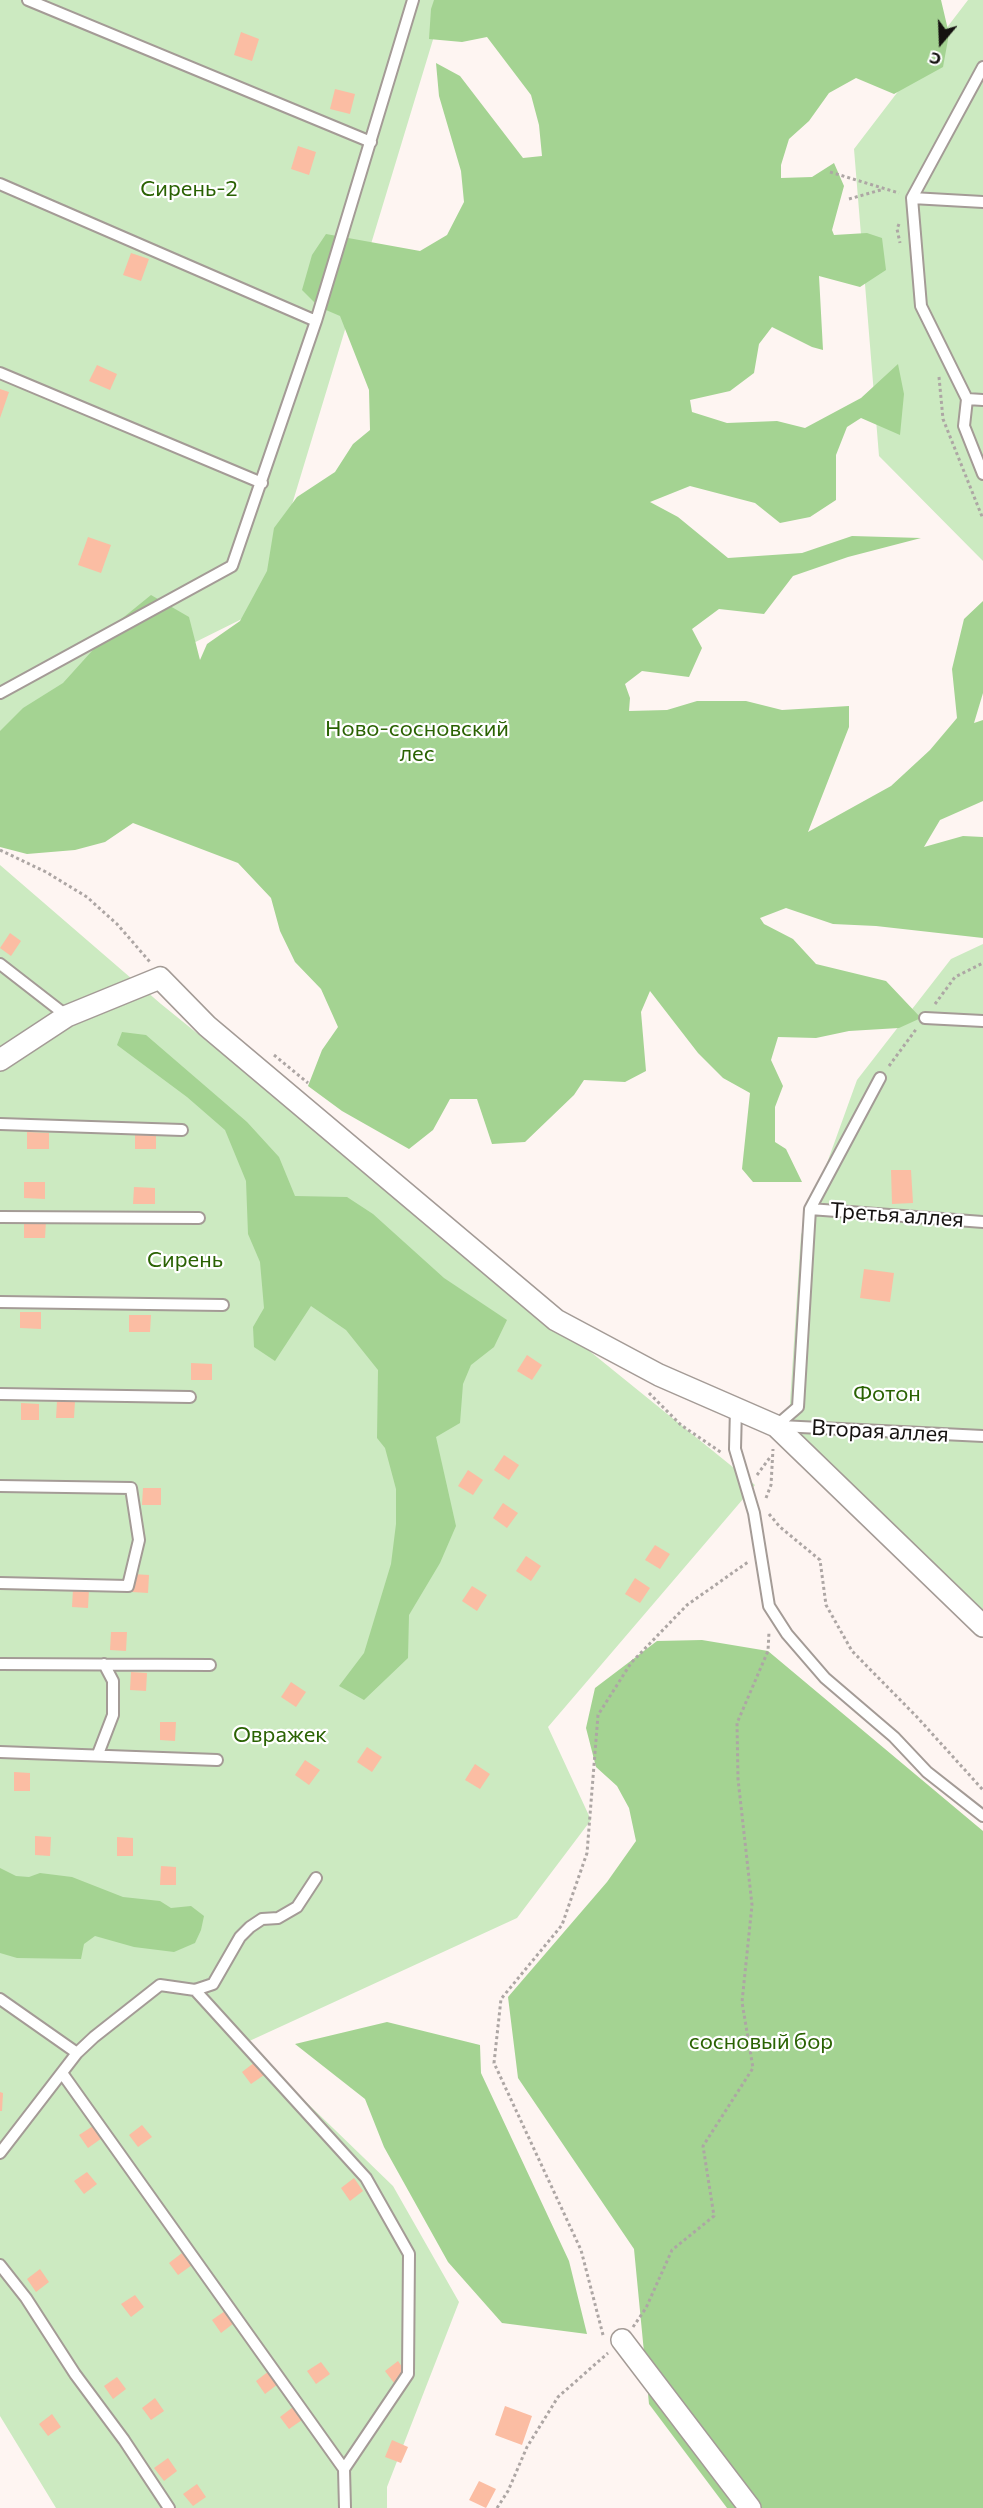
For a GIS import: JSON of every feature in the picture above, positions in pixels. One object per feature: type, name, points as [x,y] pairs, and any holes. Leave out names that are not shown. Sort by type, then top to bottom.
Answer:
[{"type":"street","points":[[0,1060],[67,1016],[160,978],[207,1026],[556,1320],[659,1375],[776,1426],[983,1626]]},
{"type":"street","points":[[613,2341],[750,2508]]},
{"type":"lane","points":[[28,0],[371,142]]},
{"type":"lane","points":[[0,693],[232,566],[316,321],[413,0]]},
{"type":"lane","points":[[983,67],[912,198],[921,306],[967,399],[964,426],[983,474]]},
{"type":"lane","points":[[0,184],[316,321]]},
{"type":"lane","points":[[912,198],[983,202]]},
{"type":"lane","points":[[0,373],[262,483]]},
{"type":"lane","points":[[967,399],[983,400]]},
{"type":"lane","points":[[0,964],[67,1016]]},
{"type":"lane","points":[[925,1018],[983,1021]]},
{"type":"lane","points":[[776,1426],[798,1407],[810,1209],[880,1078]]},
{"type":"lane","points":[[0,1124],[182,1130]]},
{"type":"lane","name":"Третья аллея","points":[[810,1209],[983,1222]]},
{"type":"lane","points":[[0,1218],[199,1218]]},
{"type":"lane","points":[[0,1302],[223,1305]]},
{"type":"lane","points":[[0,1394],[190,1397]]},
{"type":"lane","points":[[736,1408],[735,1449],[754,1513],[769,1606],[787,1634],[825,1678],[894,1737],[927,1772],[983,1816]]},
{"type":"lane","name":"Вторая аллея","points":[[776,1426],[983,1436]]},
{"type":"lane","points":[[0,1486],[131,1488],[139,1540],[128,1586],[0,1583]]},
{"type":"lane","points":[[0,1664],[210,1665]]},
{"type":"lane","points":[[98,1754],[114,1715],[113,1681],[104,1664]]},
{"type":"lane","points":[[0,1752],[217,1760]]},
{"type":"lane","points":[[0,2153],[77,2053],[160,1985],[195,1990],[213,1984],[240,1937],[262,1919],[278,1918],[297,1907],[316,1878]]},
{"type":"lane","points":[[195,1990],[366,2178],[409,2254],[408,2374],[344,2469]]},
{"type":"lane","points":[[0,1999],[77,2053]]},
{"type":"lane","points":[[62,2073],[344,2469],[345,2508]]},
{"type":"lane","points":[[0,2265],[26,2298],[75,2374],[124,2440],[169,2508]]},
{"type":"path","points":[[830,172],[912,198]]},
{"type":"path","points":[[849,199],[886,189]]},
{"type":"path","points":[[938,368],[943,419],[983,519]]},
{"type":"path","points":[[0,850],[46,872],[87,897],[117,924],[153,965],[160,978]]},
{"type":"path","points":[[644,1388],[681,1425],[740,1467]]},
{"type":"path","points":[[763,1505],[771,1485],[776,1426]]},
{"type":"path","points":[[768,1512],[780,1527],[820,1560],[826,1605],[852,1651],[983,1790]]},
{"type":"path","points":[[613,2341],[581,2250],[494,2063],[501,1999],[562,1925],[587,1853],[598,1714],[631,1663],[687,1605],[759,1554]]},
{"type":"path","points":[[497,2508],[508,2491],[527,2447],[558,2397],[646,2308],[672,2250],[714,2216],[703,2145],[753,2068],[742,2002],[752,1905],[738,1779],[737,1723],[768,1651],[769,1606]]},
{"type":"green space","name":"Сирень-2","points":[[0,0],[445,0],[260,610],[0,739]]},
{"type":"green space","name":"Ново-сосновский лес","points":[[434,0],[941,0],[949,34],[943,67],[894,94],[856,78],[829,93],[809,121],[789,139],[781,165],[781,178],[812,177],[834,163],[844,186],[832,230],[834,235],[867,233],[882,238],[886,270],[860,287],[819,276],[823,350],[772,327],[759,344],[754,373],[730,391],[690,400],[692,412],[727,423],[777,421],[805,428],[861,398],[898,364],[904,394],[900,435],[861,418],[847,427],[836,455],[836,500],[810,517],[780,523],[755,503],[690,486],[650,502],[678,517],[728,558],[802,553],[852,536],[921,538],[848,557],[793,576],[764,614],[719,609],[692,629],[702,648],[689,677],[642,671],[625,684],[630,698],[629,711],[667,710],[697,701],[746,701],[782,710],[849,706],[849,727],[808,832],[891,786],[930,750],[957,718],[952,669],[964,619],[983,601],[983,693],[974,723],[983,720],[983,801],[940,820],[924,847],[963,836],[983,837],[983,938],[876,926],[833,924],[786,908],[760,918],[764,924],[793,939],[816,964],[886,981],[921,1018],[899,1028],[849,1031],[816,1038],[778,1037],[771,1060],[783,1086],[775,1107],[775,1142],[786,1149],[802,1182],[753,1182],[742,1169],[750,1093],[723,1078],[698,1053],[650,991],[641,1012],[646,1071],[625,1082],[584,1080],[574,1095],[525,1142],[492,1144],[477,1099],[450,1099],[433,1130],[409,1149],[342,1111],[308,1086],[322,1050],[338,1027],[321,989],[295,962],[280,931],[271,898],[238,863],[133,823],[105,842],[75,850],[27,854],[0,847],[0,731],[23,708],[63,683],[119,621],[151,595],[189,617],[200,660],[207,644],[240,621],[267,571],[274,528],[297,497],[335,472],[353,444],[370,430],[369,390],[340,316],[319,307],[302,290],[312,255],[326,234],[420,251],[447,235],[464,202],[461,171],[439,96],[436,63],[460,76],[523,158],[542,156],[539,125],[531,95],[487,37],[462,42],[429,39],[431,9]]},
{"type":"green space","points":[[968,0],[983,0],[983,561],[879,456],[854,149]]},
{"type":"green space","name":"Овражек","points":[[0,865],[161,1004],[755,1485],[548,1727],[591,1820],[517,1918],[245,2043],[393,2186],[459,2302],[387,2487],[387,2508],[56,2508],[0,2416]]},
{"type":"green space","name":"Фотон","points":[[983,944],[983,1610],[776,1426],[789,1418],[801,1235],[857,1080],[951,959]]},
{"type":"green space","points":[[122,1032],[146,1035],[247,1122],[279,1157],[295,1196],[347,1197],[373,1214],[444,1278],[507,1320],[494,1347],[471,1365],[463,1384],[460,1423],[436,1437],[456,1526],[440,1563],[409,1615],[408,1658],[364,1700],[339,1686],[364,1653],[391,1564],[396,1524],[396,1489],[385,1448],[377,1438],[378,1370],[346,1330],[311,1306],[275,1361],[254,1347],[253,1327],[264,1308],[260,1262],[248,1234],[246,1181],[225,1130],[187,1097],[117,1045]]},
{"type":"green space","name":"сосновый бор","points":[[702,1640],[768,1651],[983,1831],[983,2508],[727,2508],[649,2404],[634,2249],[518,2078],[508,1997],[607,1882],[636,1841],[629,1808],[617,1786],[596,1767],[586,1728],[595,1688],[657,1641]]},
{"type":"green space","points":[[0,1868],[16,1876],[29,1877],[40,1873],[72,1877],[123,1897],[160,1901],[171,1908],[191,1906],[204,1916],[201,1930],[195,1943],[174,1952],[134,1947],[95,1936],[84,1944],[81,1959],[17,1958],[0,1953]]},
{"type":"green space","points":[[387,2022],[480,2045],[481,2073],[569,2261],[587,2334],[502,2323],[448,2262],[384,2147],[365,2099],[295,2044]]},
{"type":"building","points":[[241,32],[259,39],[252,61],[234,55]]},
{"type":"building","points":[[335,89],[355,94],[350,114],[330,109]]},
{"type":"building","points":[[298,146],[316,152],[309,175],[291,169]]},
{"type":"building","points":[[131,253],[149,259],[141,281],[123,275]]},
{"type":"building","points":[[97,365],[117,374],[110,390],[89,381]]},
{"type":"building","points":[[0,389],[9,392],[0,418]]},
{"type":"building","points":[[88,537],[111,545],[101,573],[78,565]]},
{"type":"building","points":[[10,933],[21,941],[11,956],[0,948]]},
{"type":"building","points":[[27,1132],[49,1133],[49,1149],[27,1149]]},
{"type":"building","points":[[135,1132],[156,1132],[156,1149],[135,1149]]},
{"type":"building","points":[[891,1170],[911,1170],[913,1203],[892,1204]]},
{"type":"building","points":[[24,1182],[45,1182],[45,1199],[24,1198]]},
{"type":"building","points":[[134,1187],[155,1188],[155,1204],[133,1204]]},
{"type":"building","points":[[24,1221],[46,1221],[45,1238],[24,1238]]},
{"type":"building","points":[[864,1269],[894,1273],[890,1302],[860,1298]]},
{"type":"building","points":[[20,1312],[41,1312],[41,1329],[20,1328]]},
{"type":"building","points":[[129,1315],[151,1315],[150,1332],[129,1332]]},
{"type":"building","points":[[527,1355],[542,1365],[532,1380],[517,1371]]},
{"type":"building","points":[[191,1363],[212,1364],[212,1380],[191,1380]]},
{"type":"building","points":[[57,1401],[75,1401],[74,1418],[56,1418]]},
{"type":"building","points":[[21,1403],[39,1404],[39,1420],[21,1420]]},
{"type":"building","points":[[504,1455],[519,1465],[509,1480],[494,1470]]},
{"type":"building","points":[[468,1470],[483,1480],[473,1495],[458,1486]]},
{"type":"building","points":[[143,1488],[161,1488],[161,1505],[142,1505]]},
{"type":"building","points":[[503,1503],[518,1513],[507,1528],[493,1518]]},
{"type":"building","points":[[655,1545],[670,1554],[660,1569],[645,1560]]},
{"type":"building","points":[[526,1556],[541,1566],[531,1581],[516,1571]]},
{"type":"building","points":[[133,1574],[149,1575],[148,1593],[132,1592]]},
{"type":"building","points":[[635,1578],[650,1588],[640,1603],[625,1594]]},
{"type":"building","points":[[472,1586],[487,1595],[477,1611],[462,1601]]},
{"type":"building","points":[[73,1589],[89,1589],[88,1608],[72,1607]]},
{"type":"building","points":[[111,1632],[127,1632],[126,1651],[110,1650]]},
{"type":"building","points":[[131,1672],[147,1673],[146,1691],[130,1690]]},
{"type":"building","points":[[291,1682],[306,1692],[296,1707],[281,1697]]},
{"type":"building","points":[[160,1722],[176,1722],[175,1741],[160,1740]]},
{"type":"building","points":[[367,1747],[382,1757],[372,1772],[357,1762]]},
{"type":"building","points":[[305,1760],[320,1770],[309,1785],[295,1775]]},
{"type":"building","points":[[475,1764],[490,1774],[480,1789],[465,1780]]},
{"type":"building","points":[[14,1772],[30,1773],[30,1791],[14,1791]]},
{"type":"building","points":[[35,1836],[51,1837],[50,1856],[35,1855]]},
{"type":"building","points":[[117,1837],[133,1838],[133,1856],[117,1856]]},
{"type":"building","points":[[161,1866],[176,1867],[176,1885],[160,1885]]},
{"type":"building","points":[[255,2062],[264,2075],[251,2084],[242,2072]]},
{"type":"building","points":[[0,2092],[3,2093],[2,2111],[0,2111]]},
{"type":"building","points":[[142,2125],[152,2137],[138,2147],[129,2135]]},
{"type":"building","points":[[93,2126],[102,2138],[88,2148],[79,2135]]},
{"type":"building","points":[[87,2172],[97,2184],[84,2194],[74,2181]]},
{"type":"building","points":[[354,2178],[363,2191],[350,2201],[341,2188]]},
{"type":"building","points":[[182,2253],[192,2265],[178,2275],[169,2263]]},
{"type":"building","points":[[40,2269],[49,2282],[36,2292],[27,2279]]},
{"type":"building","points":[[135,2295],[144,2307],[131,2317],[121,2304]]},
{"type":"building","points":[[225,2311],[234,2323],[221,2333],[212,2320]]},
{"type":"building","points":[[398,2361],[407,2374],[394,2383],[385,2371]]},
{"type":"building","points":[[321,2362],[330,2374],[316,2384],[307,2371]]},
{"type":"building","points":[[269,2371],[278,2384],[265,2394],[256,2381]]},
{"type":"building","points":[[117,2377],[126,2389],[113,2399],[104,2386]]},
{"type":"building","points":[[155,2398],[164,2411],[151,2420],[142,2408]]},
{"type":"building","points":[[505,2406],[532,2416],[522,2445],[495,2435]]},
{"type":"building","points":[[293,2407],[302,2420],[289,2429],[280,2417]]},
{"type":"building","points":[[52,2414],[61,2427],[48,2436],[39,2424]]},
{"type":"building","points":[[392,2440],[408,2447],[401,2463],[385,2457]]},
{"type":"building","points":[[168,2458],[177,2471],[164,2481],[154,2468]]},
{"type":"building","points":[[479,2481],[496,2489],[486,2508],[469,2500]]},
{"type":"building","points":[[197,2484],[206,2497],[193,2506],[183,2494]]},
{"type":"park label","name":"Сирень","points":[[185,1260]]}]
